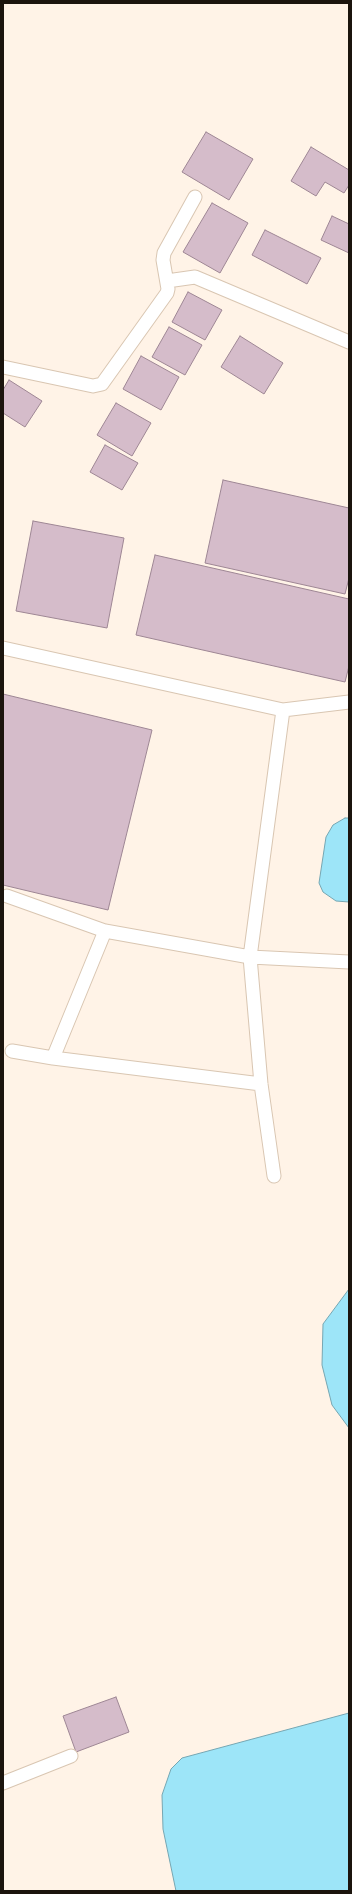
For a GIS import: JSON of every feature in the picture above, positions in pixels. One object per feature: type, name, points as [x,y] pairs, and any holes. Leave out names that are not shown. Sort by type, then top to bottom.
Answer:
[{"type":"lane","points":[[3,367],[93,386],[102,384],[167,293],[167,281],[163,260],[164,253],[195,197]]},
{"type":"lane","points":[[167,281],[195,277],[349,342]]},
{"type":"lane","points":[[3,648],[284,710],[349,702]]},
{"type":"lane","points":[[274,1176],[261,1084],[250,957],[284,710]]},
{"type":"lane","points":[[7,896],[105,931],[250,957],[349,962]]},
{"type":"lane","points":[[53,1058],[105,931]]},
{"type":"lane","points":[[12,1051],[53,1058],[261,1084]]},
{"type":"lane","points":[[3,1783],[71,1756]]},
{"type":"water","points":[[345,818],[349,818],[349,902],[336,901],[323,892],[319,883],[326,837],[333,825]]},
{"type":"water","points":[[349,1289],[349,1428],[332,1405],[322,1365],[323,1324]]},
{"type":"water","points":[[349,1713],[349,1891],[176,1891],[163,1829],[162,1795],[171,1769],[182,1758]]},
{"type":"building","points":[[206,132],[253,159],[229,200],[182,172]]},
{"type":"building","points":[[311,147],[349,170],[349,185],[344,193],[325,182],[316,196],[291,181]]},
{"type":"building","points":[[212,203],[248,223],[220,273],[183,252]]},
{"type":"building","points":[[332,216],[349,224],[349,253],[321,240]]},
{"type":"building","points":[[265,230],[321,258],[307,284],[252,255]]},
{"type":"building","points":[[188,292],[222,310],[205,340],[172,322]]},
{"type":"building","points":[[169,327],[202,345],[185,375],[152,357]]},
{"type":"building","points":[[240,336],[283,363],[264,394],[221,367]]},
{"type":"building","points":[[141,356],[179,377],[161,410],[123,389]]},
{"type":"building","points":[[9,380],[42,401],[25,427],[3,413],[3,390]]},
{"type":"building","points":[[116,403],[151,423],[132,456],[97,435]]},
{"type":"building","points":[[105,445],[138,463],[122,490],[90,472]]},
{"type":"building","points":[[223,480],[349,508],[349,578],[345,594],[205,563]]},
{"type":"building","points":[[33,521],[124,538],[107,628],[16,611]]},
{"type":"building","points":[[155,555],[349,599],[349,666],[345,682],[136,635]]},
{"type":"building","points":[[3,694],[152,730],[108,910],[3,885]]},
{"type":"building","points":[[116,1697],[129,1732],[76,1752],[63,1716]]}]
